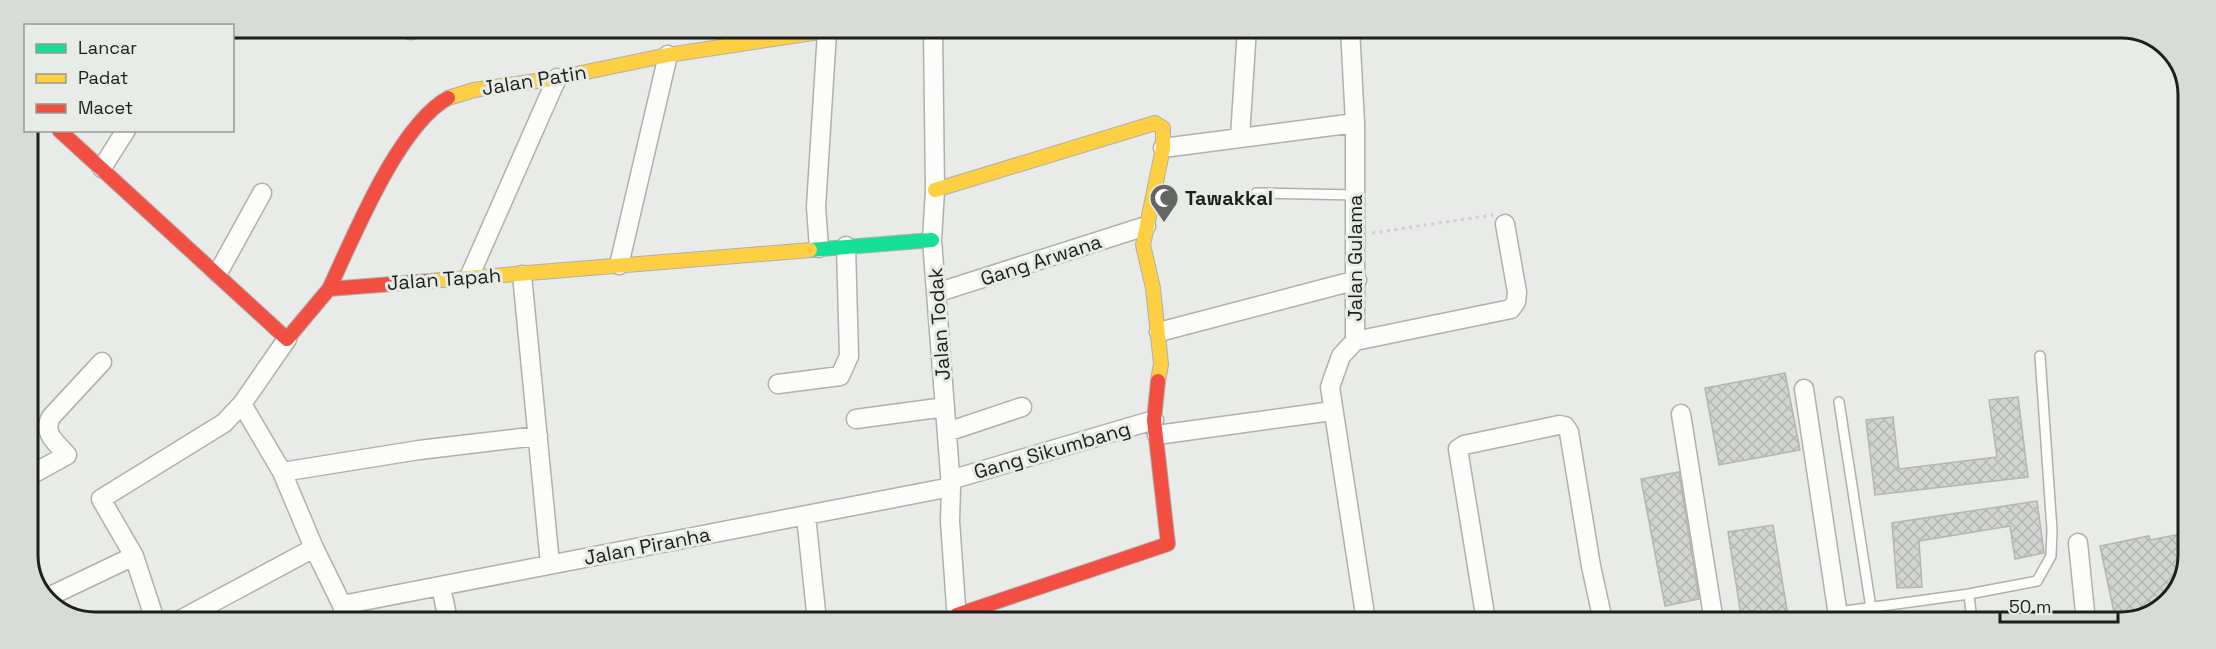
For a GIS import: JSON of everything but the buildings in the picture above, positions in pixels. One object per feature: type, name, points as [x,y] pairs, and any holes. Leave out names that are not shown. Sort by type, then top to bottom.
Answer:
[{"type":"street","name":"Jalan Patin","points":[[328,289],[377,187],[422,119],[436,105],[474,90],[557,78],[668,55],[786,38]]},
{"type":"street","points":[[819,248],[816,207],[827,38]]},
{"type":"street","name":"Jalan Todak","points":[[933,38],[935,190],[932,240],[951,484],[950,521],[957,612]]},
{"type":"street","points":[[1240,137],[1246,38]]},
{"type":"street","name":"Jalan Gulama","points":[[1351,38],[1355,123],[1357,280],[1355,341],[1341,356],[1335,367],[1330,387],[1365,612]]},
{"type":"street","points":[[619,265],[668,55]]},
{"type":"street","points":[[470,275],[557,78]]},
{"type":"street","points":[[935,190],[1155,123],[1163,128],[1163,148],[1143,245],[1153,288],[1159,332],[1161,364],[1155,395],[1156,428],[1168,544],[974,612]]},
{"type":"street","points":[[1163,148],[1355,123]]},
{"type":"street","points":[[61,132],[218,273],[287,339]]},
{"type":"street","points":[[102,168],[125,132]]},
{"type":"street","points":[[218,273],[261,193]]},
{"type":"street","points":[[1355,341],[1511,309],[1516,302],[1518,292],[1505,224]]},
{"type":"street","name":"Gang Arwana","points":[[936,293],[1146,226]]},
{"type":"street","name":"Jalan Tapah","points":[[328,289],[470,275],[522,274],[932,240]]},
{"type":"street","points":[[778,384],[840,376],[847,365],[849,356],[846,246]]},
{"type":"street","points":[[522,274],[550,564]]},
{"type":"street","points":[[1159,332],[1357,280]]},
{"type":"street","points":[[152,612],[134,556],[100,499],[224,423],[242,404],[287,339],[328,289]]},
{"type":"street","points":[[38,471],[67,455],[48,434],[47,425],[51,417],[102,362]]},
{"type":"street","points":[[1804,389],[1840,612]]},
{"type":"street","points":[[242,404],[282,472],[344,612]]},
{"type":"street","points":[[856,418],[945,407]]},
{"type":"street","points":[[947,432],[1022,408]]},
{"type":"street","name":"Gang Sikumbang","points":[[951,484],[1156,428],[1332,411]]},
{"type":"street","points":[[1681,414],[1712,612]]},
{"type":"street","points":[[1484,612],[1457,454],[1458,447],[1559,425],[1565,426],[1569,432],[1591,566],[1601,612]]},
{"type":"street","points":[[282,472],[419,450],[538,436]]},
{"type":"street","name":"Jalan Piranha","points":[[348,612],[441,587],[806,516],[951,484]]},
{"type":"street","points":[[806,516],[816,612]]},
{"type":"street","points":[[2078,543],[2085,612]]},
{"type":"street","points":[[195,612],[314,548]]},
{"type":"street","points":[[54,594],[134,556]]},
{"type":"street","points":[[441,587],[446,612]]},
{"type":"lane","points":[[1256,193],[1355,195]]},
{"type":"lane","points":[[1853,612],[2037,581],[2051,556],[2052,518],[2040,356]]},
{"type":"lane","points":[[1839,402],[1871,608]]},
{"type":"lane","points":[[1969,594],[1971,612]]},
{"type":"path","points":[[1355,235],[1494,215],[1502,218],[1505,224]]},
{"type":"traffic: fast","points":[[810,250],[932,240]]},
{"type":"traffic: slow","points":[[448,98],[474,90],[557,78],[668,55],[780,38]]},
{"type":"traffic: slow","points":[[935,190],[1155,123],[1163,128],[1163,148],[1143,245],[1153,288],[1161,364],[1158,381]]},
{"type":"traffic: slow","points":[[430,281],[810,250]]},
{"type":"traffic: jam","points":[[329,289],[364,213],[395,157],[412,132],[430,112],[448,98]]},
{"type":"traffic: jam","points":[[61,132],[287,339],[329,289],[430,281]]},
{"type":"traffic: jam","points":[[966,612],[1168,544],[1154,420],[1158,381]]},
{"type":"place","name":"Tawakkal","points":[[1164,224]]}]
